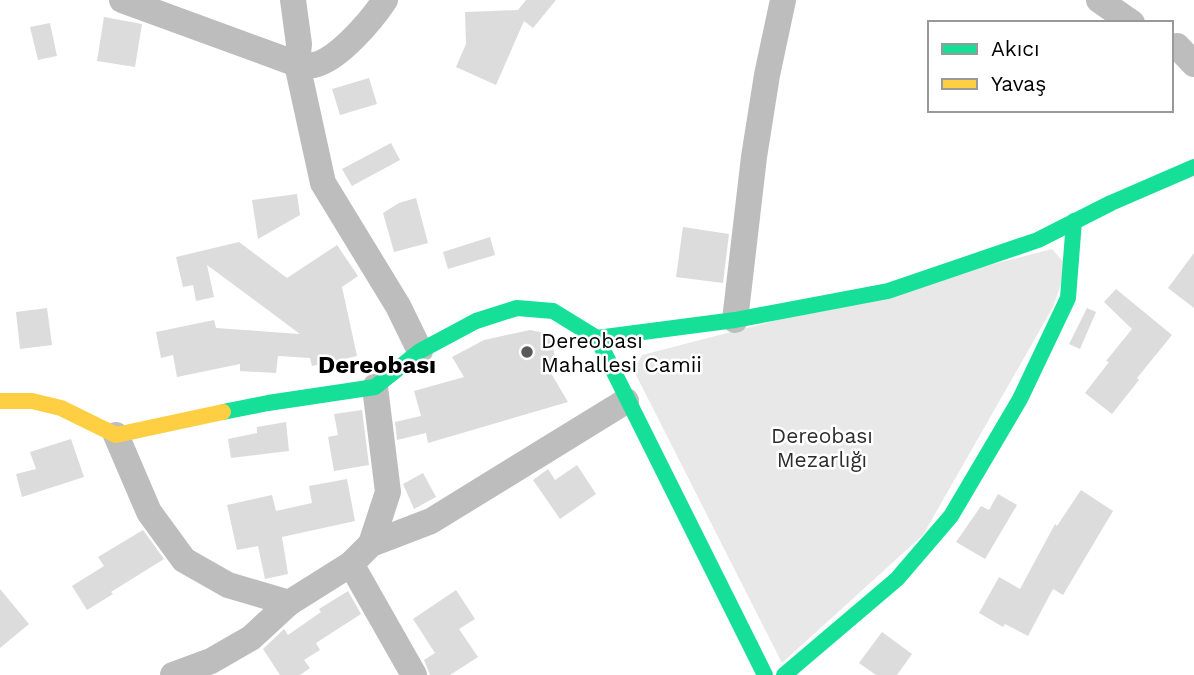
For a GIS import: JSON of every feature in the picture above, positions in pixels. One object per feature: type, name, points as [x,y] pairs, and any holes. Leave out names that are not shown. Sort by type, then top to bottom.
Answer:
[{"type":"street","points":[[122,0],[297,64],[315,65],[343,49],[375,15],[385,0]]},
{"type":"street","points":[[293,0],[299,44],[297,64],[323,183],[398,306],[420,351]]},
{"type":"street","points":[[735,320],[754,157],[767,75],[783,0]]},
{"type":"street","points":[[1099,0],[1129,21]]},
{"type":"street","points":[[597,338],[735,320],[888,290],[1038,240],[1194,167]]},
{"type":"street","points":[[784,675],[897,579],[951,516],[1020,399],[1068,298],[1074,221]]},
{"type":"street","points":[[116,435],[268,403],[375,387],[420,351],[476,321],[517,308],[553,311],[597,338],[626,401],[765,675]]},
{"type":"street","points":[[372,544],[388,492],[375,387]]},
{"type":"street","points":[[0,401],[21,399],[56,404],[90,419],[116,435],[149,512],[184,560],[228,585],[289,603]]},
{"type":"street","points":[[173,675],[211,661],[251,638],[289,603],[351,564],[372,544],[431,521],[626,401]]},
{"type":"street","points":[[351,564],[414,675]]},
{"type":"green space","name":"Dereobası Mezarlığı","points":[[1052,249],[1067,266],[1053,307],[923,535],[782,663],[634,371],[642,355]]},
{"type":"building","points":[[526,0],[556,0],[533,28],[524,21],[496,85],[456,67],[466,44],[465,12],[518,10]]},
{"type":"building","points":[[104,17],[142,24],[135,67],[97,61]]},
{"type":"building","points":[[50,23],[57,56],[38,60],[30,27]]},
{"type":"building","points":[[369,78],[377,104],[340,115],[332,89]]},
{"type":"building","points":[[391,143],[400,160],[352,186],[342,169]]},
{"type":"building","points":[[297,194],[300,215],[258,239],[252,200]]},
{"type":"building","points":[[416,198],[428,243],[394,252],[383,213],[399,203]]},
{"type":"building","points":[[683,227],[729,234],[723,283],[676,277]]},
{"type":"building","points":[[490,237],[495,255],[448,269],[443,252]]},
{"type":"building","points":[[239,242],[287,278],[337,245],[358,276],[342,287],[357,356],[312,366],[310,358],[278,356],[276,373],[240,371],[240,364],[177,377],[173,355],[161,358],[156,332],[214,320],[216,328],[300,334],[207,265],[214,297],[196,301],[193,285],[183,287],[176,257]]},
{"type":"building","points":[[1194,253],[1194,308],[1168,288]]},
{"type":"building","points":[[1116,289],[1172,335],[1112,414],[1085,393],[1132,329],[1104,302]]},
{"type":"building","points":[[47,308],[52,345],[20,349],[16,312]]},
{"type":"building","points":[[1087,308],[1096,312],[1080,349],[1069,344]]},
{"type":"building","points":[[530,330],[550,334],[557,366],[548,368],[568,402],[428,443],[426,433],[397,440],[395,422],[421,416],[414,391],[464,377],[452,357],[484,340]]},
{"type":"building","points":[[362,410],[369,465],[334,471],[328,437],[338,435],[334,414]]},
{"type":"building","points":[[286,422],[289,451],[231,458],[228,439],[257,433],[257,427]]},
{"type":"building","points":[[71,439],[84,477],[22,497],[16,474],[36,469],[30,452]]},
{"type":"building","points":[[577,465],[596,494],[560,519],[533,480],[548,469],[555,480]]},
{"type":"building","points":[[423,473],[436,497],[414,509],[403,484]]},
{"type":"building","points":[[347,479],[355,521],[282,537],[288,574],[265,579],[258,546],[237,550],[227,505],[272,495],[276,511],[312,503],[309,486]]},
{"type":"building","points":[[1081,490],[1113,511],[1063,595],[1053,589],[1028,636],[1005,624],[1003,627],[979,613],[999,577],[1020,589],[1055,524],[1057,526]]},
{"type":"building","points":[[998,494],[1017,505],[985,559],[956,542],[981,506],[989,510]]},
{"type":"building","points":[[143,530],[164,559],[87,610],[72,586],[104,566],[98,557]]},
{"type":"building","points":[[0,589],[29,624],[0,648]]},
{"type":"building","points":[[456,590],[475,619],[459,629],[478,657],[450,675],[430,675],[424,660],[435,653],[413,619]]},
{"type":"building","points":[[348,591],[361,614],[316,643],[320,650],[304,660],[310,668],[300,675],[280,675],[263,649],[284,629],[288,635],[321,612],[319,609]]},
{"type":"building","points":[[882,632],[912,654],[897,675],[876,675],[859,663]]},
{"type":"traffic: fast","points":[[597,338],[735,320],[888,291],[1038,240],[1111,203],[1194,167]]},
{"type":"traffic: fast","points":[[784,675],[897,579],[951,516],[1020,399],[1068,298],[1074,221]]},
{"type":"traffic: fast","points":[[223,412],[375,387],[420,351],[476,321],[517,308],[553,311],[597,338],[765,675]]},
{"type":"traffic: slow","points":[[0,401],[32,401],[61,408],[116,435],[223,412]]},
{"type":"place","name":"Dereobası Mahallesi Camii","points":[[527,352]]},
{"type":"district","name":"Dereobası","points":[[377,365]]}]
